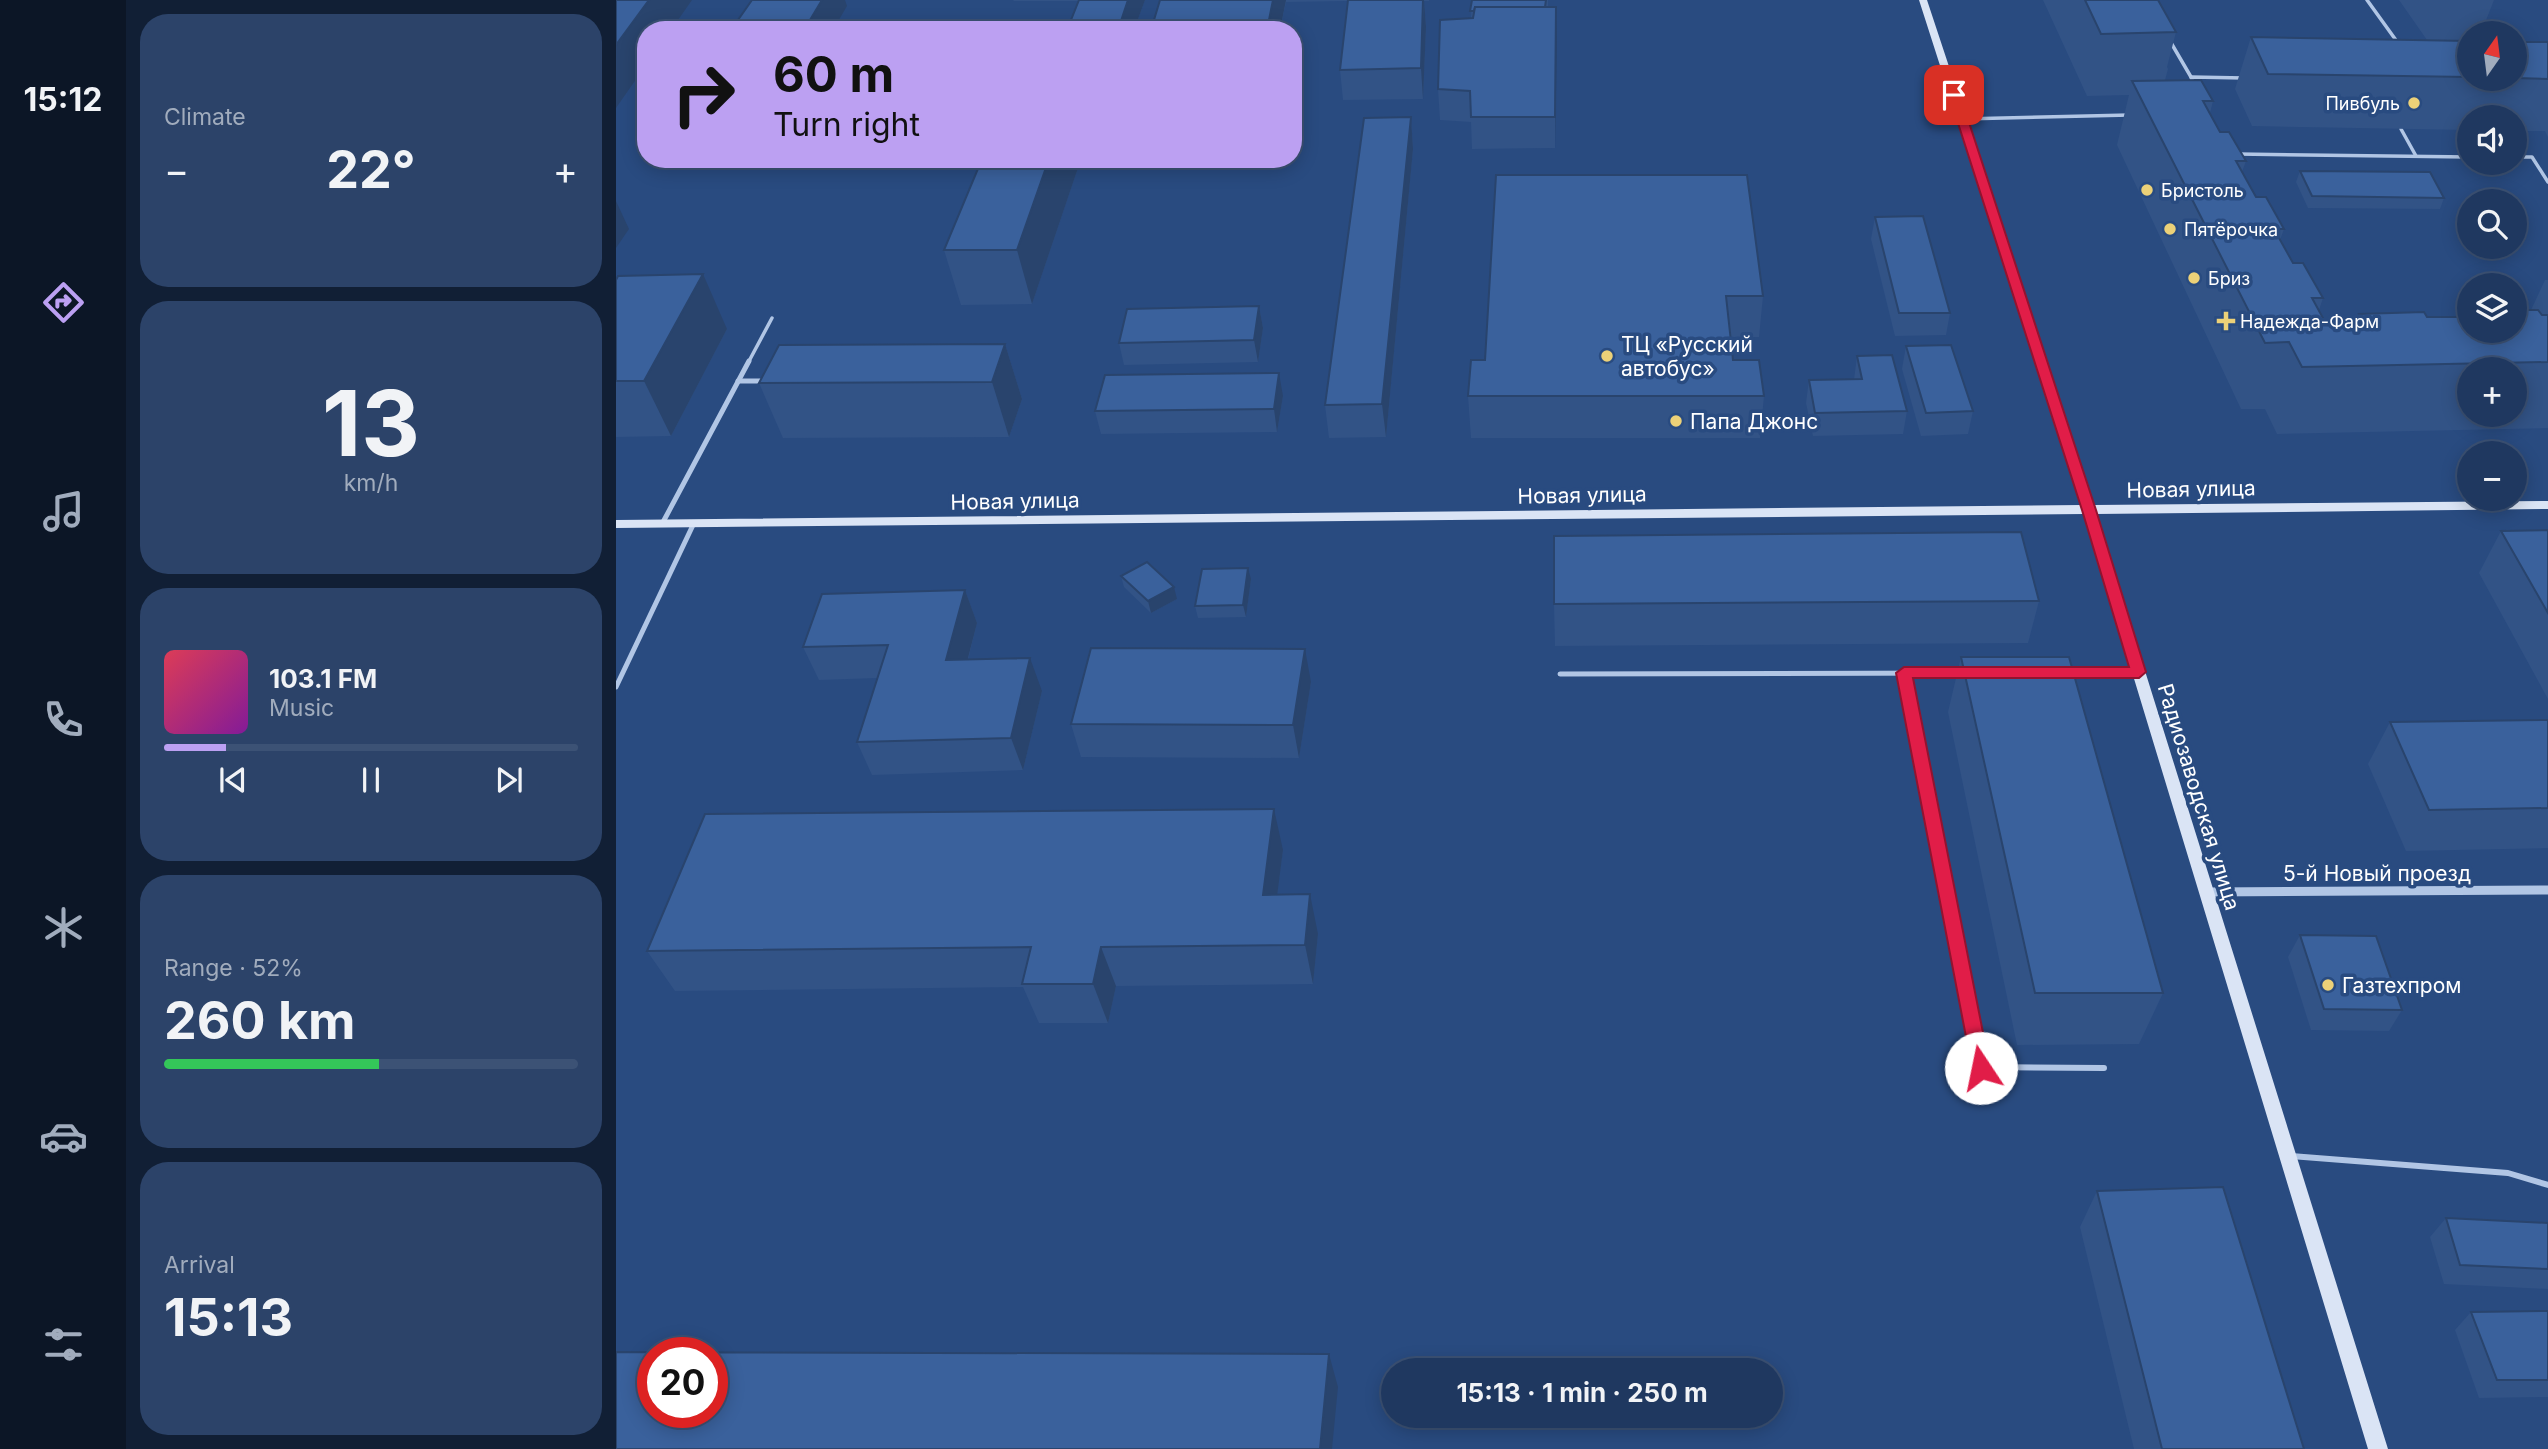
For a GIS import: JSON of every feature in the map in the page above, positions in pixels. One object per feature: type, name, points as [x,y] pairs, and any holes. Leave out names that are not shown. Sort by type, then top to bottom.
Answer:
[{"type":"street","name":"Радиозаводская улица","points":[[1923,0],[2089,510],[2378,1449]]},
{"type":"street","name":"Новая улица","points":[[616,524],[2548,505]]},
{"type":"street","name":"5-й Новый проезд","points":[[2207,892],[2548,890]]},
{"type":"lane","points":[[2367,0],[2399,45]]},
{"type":"lane","points":[[2167,35],[2197,89]]},
{"type":"lane","points":[[2167,59],[2180,58]]},
{"type":"lane","points":[[2191,78],[2245,78]]},
{"type":"lane","points":[[1962,119],[2143,115]]},
{"type":"lane","points":[[2401,129],[2416,156]]},
{"type":"lane","points":[[2237,166],[2230,154],[2457,157]]},
{"type":"lane","points":[[2527,157],[2532,157],[2548,182]]},
{"type":"lane","points":[[662,524],[772,318]]},
{"type":"lane","points":[[738,381],[778,381]]},
{"type":"lane","points":[[616,687],[694,523]]},
{"type":"lane","points":[[2056,672],[2139,672]]},
{"type":"lane","points":[[1904,673],[1981,1068],[2104,1068]]},
{"type":"lane","points":[[1560,674],[1973,673]]},
{"type":"lane","points":[[2288,1156],[2508,1173],[2548,1185]]},
{"type":"building","points":[[616,0],[649,0],[616,45]]},
{"type":"building","points":[[752,0],[822,0],[809,21],[737,21]]},
{"type":"building","points":[[1079,0],[1128,0],[1121,21],[1071,21]]},
{"type":"building","points":[[1160,0],[1273,0],[1269,21],[1154,21]]},
{"type":"building","points":[[1348,0],[1423,0],[1421,68],[1340,70]]},
{"type":"building","points":[[1472,0],[1546,0],[1545,7],[1475,7],[1474,11],[1470,11]]},
{"type":"building","points":[[2085,0],[2158,0],[2176,32],[2101,34]]},
{"type":"building","points":[[1475,7],[1556,7],[1555,117],[1471,117],[1470,91],[1438,89],[1440,20],[1473,18]]},
{"type":"building","points":[[2251,37],[2457,41],[2457,77],[2268,74]]},
{"type":"building","points":[[2527,42],[2548,42],[2548,79],[2527,78]]},
{"type":"building","points":[[2201,80],[2213,101],[2203,101],[2220,132],[2229,132],[2246,161],[2236,161],[2256,197],[2266,197],[2284,229],[2274,229],[2293,263],[2303,263],[2323,298],[2312,298],[2324,320],[2362,319],[2359,314],[2424,312],[2427,317],[2457,317],[2457,343],[2527,343],[2527,310],[2538,310],[2542,315],[2548,315],[2548,362],[2527,362],[2527,357],[2457,357],[2457,364],[2302,367],[2289,342],[2265,343],[2132,81]]},
{"type":"building","points":[[1411,117],[1382,404],[1325,405],[1364,118]]},
{"type":"building","points":[[978,168],[1046,168],[1017,250],[944,250]]},
{"type":"building","points":[[2300,171],[2430,172],[2444,198],[2312,196]]},
{"type":"building","points":[[1496,175],[1747,175],[1763,296],[1726,296],[1733,360],[1759,360],[1764,396],[1468,396],[1471,360],[1485,360]]},
{"type":"building","points":[[1923,216],[1950,313],[1899,313],[1875,217]]},
{"type":"building","points":[[703,274],[644,381],[616,381],[618,276]]},
{"type":"building","points":[[1259,306],[1254,340],[1119,343],[1127,309]]},
{"type":"building","points":[[1005,344],[992,382],[759,383],[779,345]]},
{"type":"building","points":[[1951,345],[1973,411],[1926,413],[1906,346]]},
{"type":"building","points":[[1892,355],[1907,411],[1815,413],[1809,380],[1862,379],[1857,356]]},
{"type":"building","points":[[1279,373],[1274,409],[1095,411],[1105,375]]},
{"type":"building","points":[[2548,530],[2548,613],[2501,531]]},
{"type":"building","points":[[2021,532],[2039,601],[1554,604],[1554,536]]},
{"type":"building","points":[[1147,562],[1174,587],[1148,601],[1121,576]]},
{"type":"building","points":[[1248,568],[1243,605],[1195,606],[1202,569]]},
{"type":"building","points":[[965,590],[946,660],[1030,658],[1011,738],[857,742],[888,645],[803,647],[822,594]]},
{"type":"building","points":[[1091,648],[1305,649],[1293,725],[1071,724]]},
{"type":"building","points":[[1961,657],[2069,657],[2163,993],[2035,993]]},
{"type":"building","points":[[2548,720],[2548,808],[2429,810],[2390,722]]},
{"type":"building","points":[[1274,809],[1263,895],[1310,894],[1305,945],[1101,947],[1093,984],[1022,984],[1031,947],[647,951],[705,814]]},
{"type":"building","points":[[2300,935],[2376,936],[2402,1010],[2324,1009]]},
{"type":"building","points":[[2223,1187],[2304,1449],[2162,1449],[2097,1191]]},
{"type":"building","points":[[2446,1218],[2548,1223],[2548,1269],[2460,1265]]},
{"type":"building","points":[[2548,1311],[2548,1380],[2497,1380],[2471,1312]]},
{"type":"building","points":[[616,1352],[637,1352],[637,1428],[728,1428],[728,1352],[1329,1354],[1320,1449],[616,1449]]},
{"type":"place","name":"Пивбуль","points":[[2414,103]]},
{"type":"place","name":"Бристоль","points":[[2147,190]]},
{"type":"place","name":"Пятёрочка","points":[[2170,229]]},
{"type":"place","name":"Бриз","points":[[2194,278]]},
{"type":"place","name":"Надежда-Фарм","points":[[2226,321]]},
{"type":"place","name":"ТЦ «Русский автобус»","points":[[1607,356]]},
{"type":"place","name":"Папа Джонс","points":[[1676,421]]},
{"type":"place","name":"Газтехпром","points":[[2328,985]]},
{"type":"route","points":[[1954,95],[2139,672],[1904,673],[1981,1068]]}]
